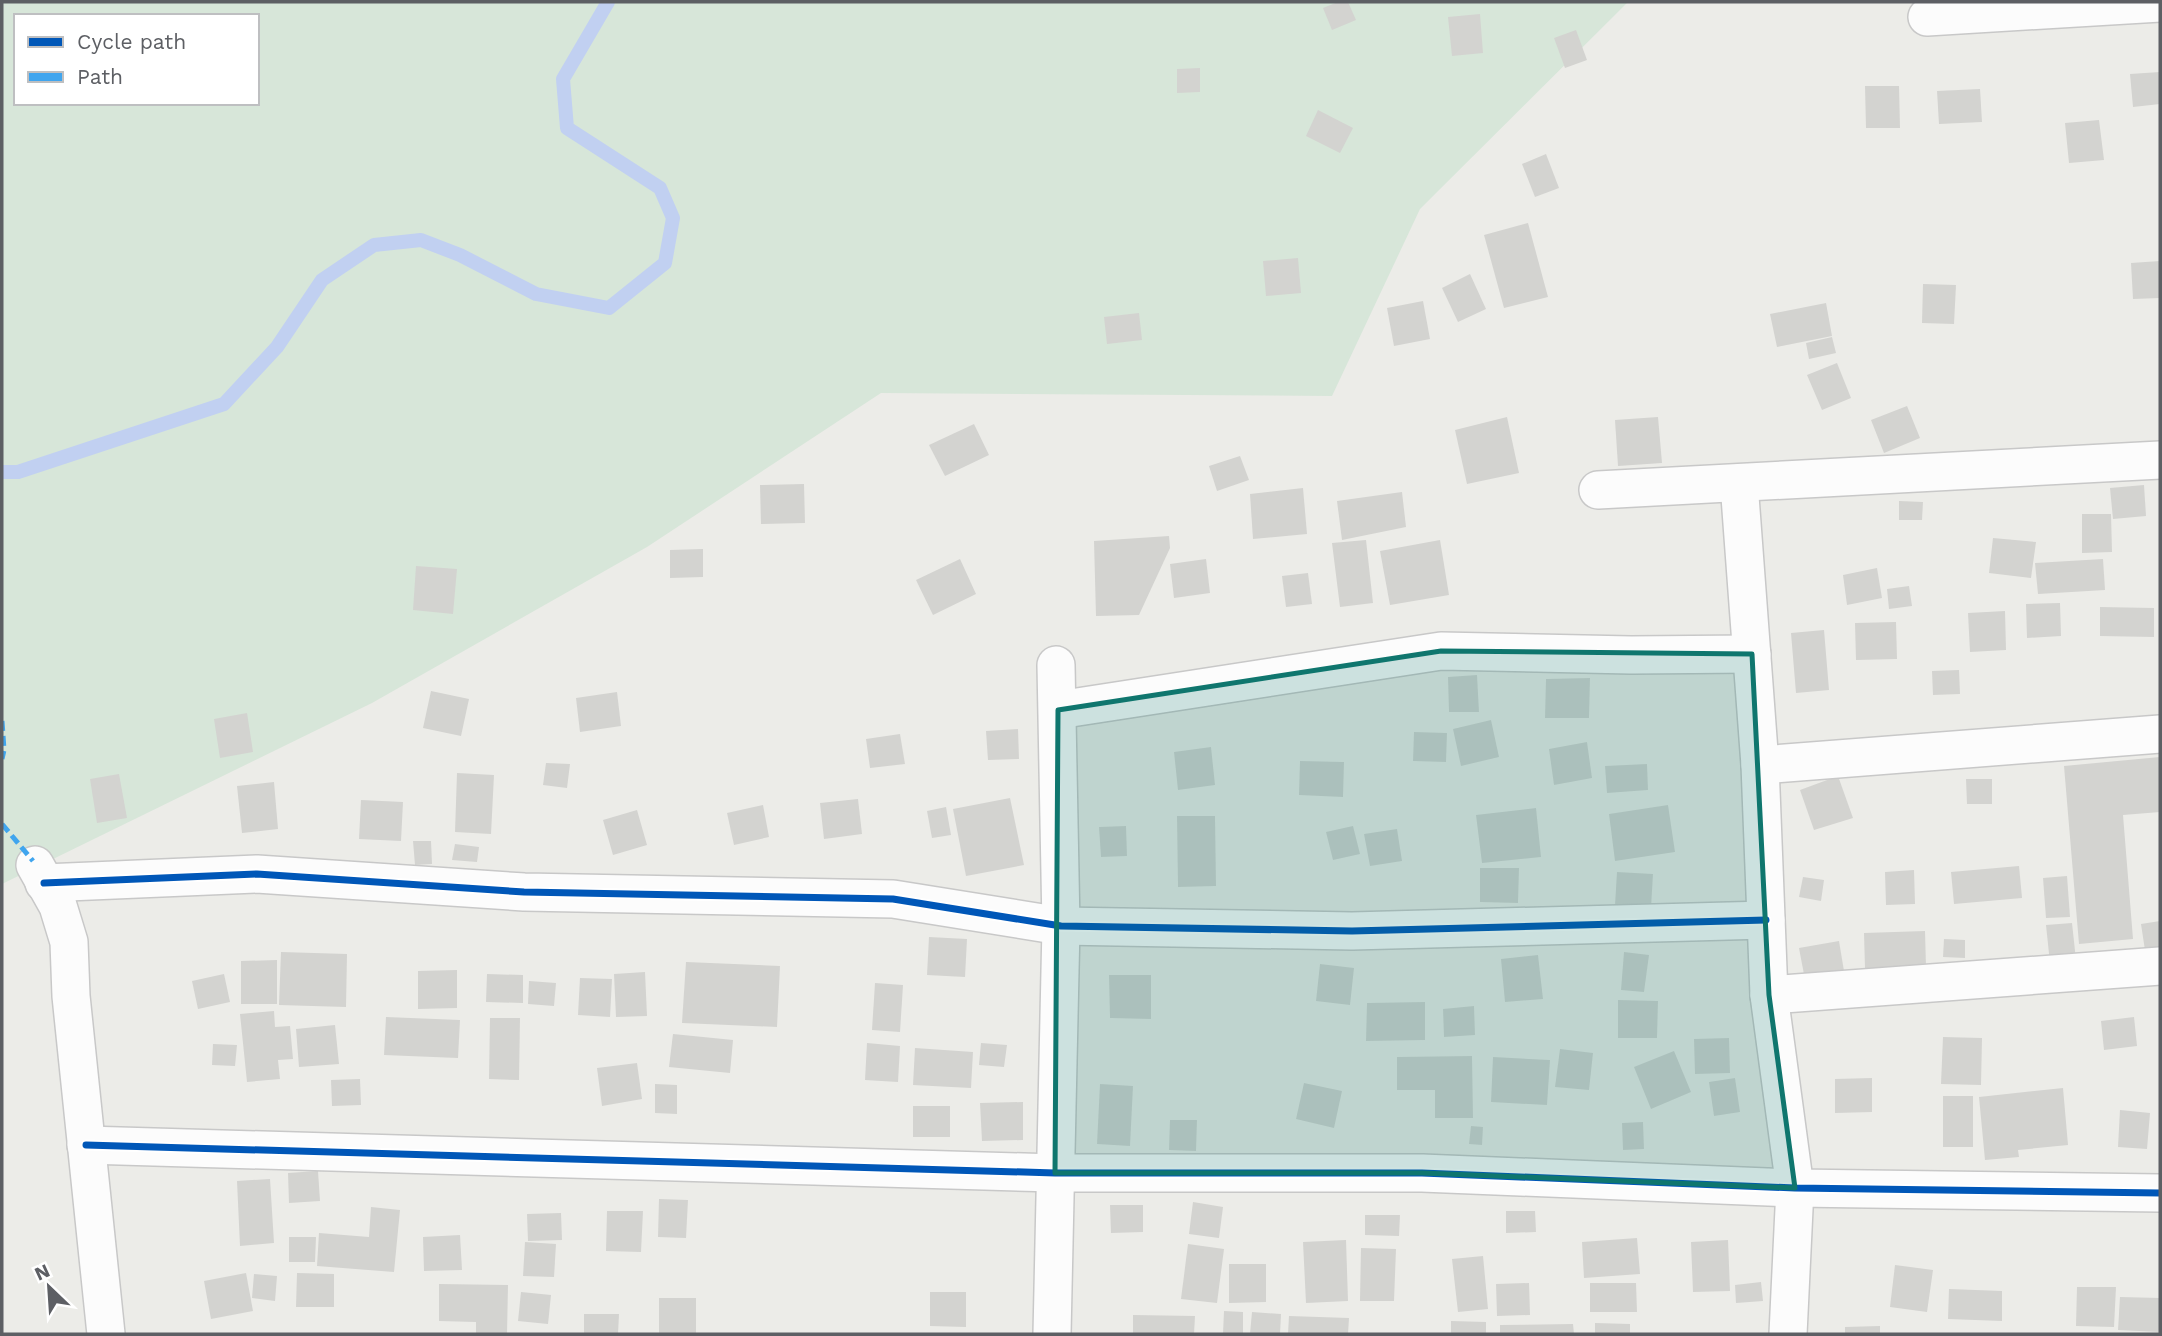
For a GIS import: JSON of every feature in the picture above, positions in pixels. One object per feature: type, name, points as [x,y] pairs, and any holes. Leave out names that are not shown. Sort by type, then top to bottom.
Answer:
[{"type":"street","points":[[1927,17],[2160,3]]},
{"type":"street","points":[[1598,491],[2160,460]]},
{"type":"street","points":[[1739,483],[1760,765],[1769,995],[1795,1188],[1788,1334]]},
{"type":"street","points":[[1058,709],[1441,651],[1752,654]]},
{"type":"street","points":[[1052,1334],[1061,926],[1056,666]]},
{"type":"street","points":[[1760,765],[2160,734]]},
{"type":"street","points":[[106,1334],[71,996],[69,942],[58,906],[39,872],[257,874],[524,892],[893,899],[1061,926],[1352,931],[1766,920]]},
{"type":"street","points":[[1769,995],[2160,966]]},
{"type":"street","points":[[86,1145],[1055,1173],[1422,1173],[1795,1188],[2160,1193]]},
{"type":"highlighted area","points":[[1441,651],[1752,654],[1769,995],[1795,1188],[1422,1173],[1055,1173],[1058,710]]},
{"type":"green space","points":[[2,2],[1628,2],[1420,209],[1332,396],[881,393],[647,547],[372,703],[2,884]]},
{"type":"building","points":[[1338,2],[1348,2],[1356,20],[1332,30],[1323,8]]},
{"type":"building","points":[[1480,14],[1483,53],[1452,56],[1448,17]]},
{"type":"building","points":[[1576,30],[1587,60],[1565,68],[1554,38]]},
{"type":"building","points":[[1200,68],[1200,92],[1177,93],[1177,69]]},
{"type":"building","points":[[2160,72],[2160,104],[2133,107],[2130,74]]},
{"type":"building","points":[[1865,86],[1899,86],[1900,128],[1866,128]]},
{"type":"building","points":[[1980,89],[1982,122],[1939,124],[1937,91]]},
{"type":"building","points":[[1318,110],[1353,128],[1340,153],[1306,136]]},
{"type":"building","points":[[2099,120],[2104,160],[2069,163],[2065,123]]},
{"type":"building","points":[[1546,154],[1559,188],[1535,197],[1522,164]]},
{"type":"building","points":[[1528,223],[1548,297],[1504,308],[1484,235]]},
{"type":"building","points":[[1298,258],[1301,293],[1266,296],[1263,261]]},
{"type":"building","points":[[2160,261],[2160,298],[2133,299],[2131,263]]},
{"type":"building","points":[[1470,274],[1486,309],[1458,322],[1442,288]]},
{"type":"building","points":[[1923,284],[1956,285],[1954,324],[1922,323]]},
{"type":"building","points":[[1423,301],[1430,339],[1394,346],[1387,308]]},
{"type":"building","points":[[1826,303],[1832,336],[1777,347],[1770,314]]},
{"type":"building","points":[[1139,313],[1142,340],[1107,344],[1104,317]]},
{"type":"building","points":[[1832,337],[1836,353],[1809,359],[1806,343]]},
{"type":"building","points":[[1837,363],[1851,398],[1822,410],[1807,375]]},
{"type":"building","points":[[1907,406],[1920,438],[1884,453],[1871,420]]},
{"type":"building","points":[[1507,417],[1519,473],[1467,484],[1455,430]]},
{"type":"building","points":[[1658,417],[1662,463],[1618,466],[1615,420]]},
{"type":"building","points":[[974,424],[989,455],[945,476],[929,445]]},
{"type":"building","points":[[1240,456],[1249,480],[1217,491],[1209,466]]},
{"type":"building","points":[[804,484],[805,523],[761,524],[760,485]]},
{"type":"building","points":[[2144,485],[2146,516],[2113,519],[2110,488]]},
{"type":"building","points":[[1303,488],[1307,534],[1253,539],[1250,494]]},
{"type":"building","points":[[1402,492],[1406,527],[1342,540],[1337,501]]},
{"type":"building","points":[[1899,501],[1923,502],[1922,520],[1899,520]]},
{"type":"building","points":[[2082,514],[2111,514],[2112,552],[2082,553]]},
{"type":"building","points":[[1169,536],[1170,548],[1139,615],[1096,616],[1094,541]]},
{"type":"building","points":[[1993,538],[2036,542],[2031,578],[1989,573]]},
{"type":"building","points":[[1366,540],[1373,603],[1340,607],[1332,543]]},
{"type":"building","points":[[1440,540],[1449,595],[1390,605],[1380,551]]},
{"type":"building","points":[[703,549],[703,577],[670,578],[670,550]]},
{"type":"building","points":[[960,559],[976,594],[933,615],[916,580]]},
{"type":"building","points":[[1206,559],[1210,593],[1174,598],[1170,564]]},
{"type":"building","points":[[2103,559],[2105,590],[2038,594],[2035,563]]},
{"type":"building","points":[[416,566],[457,569],[453,614],[413,610]]},
{"type":"building","points":[[1877,568],[1882,598],[1847,605],[1843,575]]},
{"type":"building","points":[[1308,573],[1312,604],[1286,607],[1282,576]]},
{"type":"building","points":[[1909,586],[1912,606],[1889,609],[1887,589]]},
{"type":"building","points":[[2060,603],[2061,636],[2027,638],[2026,604]]},
{"type":"building","points":[[2100,607],[2154,608],[2154,637],[2100,636]]},
{"type":"building","points":[[2005,611],[2006,650],[1970,652],[1968,613]]},
{"type":"building","points":[[1896,622],[1897,659],[1856,660],[1855,623]]},
{"type":"building","points":[[1824,630],[1829,690],[1796,693],[1791,633]]},
{"type":"building","points":[[1959,670],[1960,694],[1933,695],[1932,671]]},
{"type":"building","points":[[1477,675],[1479,712],[1449,712],[1448,677]]},
{"type":"building","points":[[1590,678],[1589,718],[1545,718],[1546,679]]},
{"type":"building","points":[[431,691],[469,699],[461,736],[423,728]]},
{"type":"building","points":[[617,692],[621,726],[580,732],[576,698]]},
{"type":"building","points":[[247,713],[253,752],[220,758],[214,719]]},
{"type":"building","points":[[1491,720],[1499,757],[1461,766],[1453,729]]},
{"type":"building","points":[[1018,729],[1019,759],[988,760],[986,731]]},
{"type":"building","points":[[1414,732],[1447,733],[1446,762],[1413,761]]},
{"type":"building","points":[[900,734],[905,764],[870,768],[866,739]]},
{"type":"building","points":[[1587,742],[1592,778],[1554,785],[1549,749]]},
{"type":"building","points":[[1211,747],[1215,785],[1178,790],[1174,752]]},
{"type":"building","points":[[2160,757],[2160,812],[2123,815],[2133,939],[2079,944],[2064,766]]},
{"type":"building","points":[[1300,761],[1344,762],[1343,797],[1299,795]]},
{"type":"building","points":[[546,763],[570,764],[567,788],[543,785]]},
{"type":"building","points":[[1647,764],[1648,790],[1607,793],[1605,766]]},
{"type":"building","points":[[457,773],[494,775],[491,834],[455,832]]},
{"type":"building","points":[[119,774],[127,818],[97,823],[90,779]]},
{"type":"building","points":[[1838,776],[1853,818],[1814,830],[1800,790]]},
{"type":"building","points":[[1966,779],[1992,779],[1992,804],[1967,804]]},
{"type":"building","points":[[274,782],[278,829],[242,833],[237,786]]},
{"type":"building","points":[[1010,798],[1024,865],[966,876],[953,809]]},
{"type":"building","points":[[858,799],[862,834],[824,839],[820,803]]},
{"type":"building","points":[[361,800],[403,802],[401,841],[359,839]]},
{"type":"building","points":[[763,805],[769,837],[734,845],[727,813]]},
{"type":"building","points":[[1668,805],[1675,852],[1615,861],[1609,814]]},
{"type":"building","points":[[946,807],[951,835],[932,838],[927,811]]},
{"type":"building","points":[[1536,808],[1541,857],[1482,863],[1476,815]]},
{"type":"building","points":[[637,810],[647,845],[613,855],[603,820]]},
{"type":"building","points":[[1177,816],[1215,816],[1216,886],[1178,887]]},
{"type":"building","points":[[1126,826],[1127,856],[1101,857],[1099,827]]},
{"type":"building","points":[[1353,826],[1360,854],[1333,860],[1326,832]]},
{"type":"building","points":[[1397,829],[1402,861],[1370,866],[1364,834]]},
{"type":"building","points":[[413,841],[431,841],[432,864],[415,865]]},
{"type":"building","points":[[455,844],[479,847],[477,862],[452,860]]},
{"type":"building","points":[[2019,866],[2022,898],[1954,904],[1951,872]]},
{"type":"building","points":[[1480,868],[1519,868],[1518,903],[1480,902]]},
{"type":"building","points":[[1914,870],[1915,904],[1886,905],[1885,872]]},
{"type":"building","points":[[1617,872],[1653,874],[1651,908],[1615,905]]},
{"type":"building","points":[[2067,876],[2070,917],[2046,918],[2043,878]]},
{"type":"building","points":[[1803,877],[1824,880],[1821,901],[1799,897]]},
{"type":"building","points":[[2160,921],[2160,954],[2146,957],[2141,924]]},
{"type":"building","points":[[2072,923],[2076,960],[2050,963],[2046,925]]},
{"type":"building","points":[[1925,931],[1926,967],[1865,968],[1864,933]]},
{"type":"building","points":[[929,937],[967,939],[965,977],[927,975]]},
{"type":"building","points":[[1944,939],[1965,940],[1965,958],[1943,957]]},
{"type":"building","points":[[1839,941],[1845,977],[1806,985],[1799,948]]},
{"type":"building","points":[[281,952],[347,954],[346,1007],[279,1005]]},
{"type":"building","points":[[1624,952],[1649,955],[1644,992],[1621,990]]},
{"type":"building","points":[[1538,955],[1543,999],[1505,1002],[1501,959]]},
{"type":"building","points":[[277,960],[277,1004],[241,1004],[241,961]]},
{"type":"building","points":[[686,962],[780,966],[777,1027],[682,1023]]},
{"type":"building","points":[[1320,964],[1354,968],[1350,1005],[1316,1001]]},
{"type":"building","points":[[457,970],[457,1008],[418,1009],[418,971]]},
{"type":"building","points":[[645,972],[647,1016],[616,1017],[614,974]]},
{"type":"building","points":[[224,974],[230,1002],[198,1009],[192,981]]},
{"type":"building","points":[[487,974],[523,975],[523,1003],[486,1002]]},
{"type":"building","points":[[1109,975],[1151,975],[1151,1019],[1110,1018]]},
{"type":"building","points":[[580,978],[612,979],[610,1017],[578,1015]]},
{"type":"building","points":[[529,981],[556,983],[554,1006],[528,1004]]},
{"type":"building","points":[[875,983],[903,985],[900,1032],[872,1030]]},
{"type":"building","points":[[1618,1000],[1658,1001],[1657,1038],[1618,1038]]},
{"type":"building","points":[[1425,1002],[1425,1040],[1366,1041],[1367,1003]]},
{"type":"building","points":[[1474,1006],[1475,1035],[1444,1037],[1443,1009]]},
{"type":"building","points":[[274,1011],[275,1027],[290,1026],[293,1059],[278,1060],[280,1079],[247,1082],[240,1014]]},
{"type":"building","points":[[386,1017],[460,1020],[458,1058],[384,1055]]},
{"type":"building","points":[[2134,1017],[2137,1046],[2104,1050],[2101,1021]]},
{"type":"building","points":[[490,1018],[520,1018],[519,1080],[489,1079]]},
{"type":"building","points":[[335,1025],[339,1064],[299,1067],[296,1029]]},
{"type":"building","points":[[673,1034],[733,1040],[730,1073],[669,1067]]},
{"type":"building","points":[[1943,1037],[1982,1038],[1981,1085],[1941,1084]]},
{"type":"building","points":[[1729,1038],[1730,1073],[1695,1074],[1694,1039]]},
{"type":"building","points":[[867,1043],[900,1046],[898,1082],[865,1080]]},
{"type":"building","points":[[981,1043],[1007,1045],[1004,1067],[979,1065]]},
{"type":"building","points":[[213,1044],[237,1045],[235,1066],[212,1065]]},
{"type":"building","points":[[915,1048],[973,1052],[971,1088],[913,1085]]},
{"type":"building","points":[[1560,1049],[1593,1053],[1589,1090],[1555,1087]]},
{"type":"building","points":[[1674,1051],[1691,1092],[1651,1109],[1634,1067]]},
{"type":"building","points":[[1472,1056],[1473,1118],[1435,1118],[1435,1090],[1397,1090],[1397,1057]]},
{"type":"building","points":[[1493,1057],[1550,1060],[1547,1105],[1491,1102]]},
{"type":"building","points":[[637,1063],[642,1099],[602,1106],[597,1068]]},
{"type":"building","points":[[1735,1078],[1740,1112],[1714,1116],[1709,1082]]},
{"type":"building","points":[[1872,1078],[1872,1112],[1835,1113],[1835,1079]]},
{"type":"building","points":[[360,1079],[361,1105],[332,1106],[331,1080]]},
{"type":"building","points":[[1304,1083],[1342,1091],[1334,1128],[1296,1119]]},
{"type":"building","points":[[655,1084],[677,1085],[677,1114],[655,1113]]},
{"type":"building","points":[[1100,1084],[1133,1086],[1130,1146],[1097,1144]]},
{"type":"building","points":[[2063,1088],[2068,1145],[2018,1150],[2019,1157],[1985,1160],[1979,1097]]},
{"type":"building","points":[[1943,1096],[1973,1096],[1973,1147],[1943,1147]]},
{"type":"building","points":[[1023,1102],[1023,1140],[982,1141],[980,1103]]},
{"type":"building","points":[[913,1106],[950,1106],[950,1137],[913,1137]]},
{"type":"building","points":[[2120,1110],[2150,1113],[2147,1149],[2118,1147]]},
{"type":"building","points":[[1170,1120],[1197,1120],[1196,1151],[1169,1150]]},
{"type":"building","points":[[1643,1122],[1644,1149],[1623,1150],[1622,1123]]},
{"type":"building","points":[[1471,1126],[1483,1127],[1482,1145],[1469,1144]]},
{"type":"building","points":[[318,1171],[320,1201],[289,1203],[288,1173]]},
{"type":"building","points":[[270,1179],[274,1243],[240,1246],[237,1181]]},
{"type":"building","points":[[659,1199],[688,1200],[686,1238],[658,1237]]},
{"type":"building","points":[[1193,1202],[1223,1207],[1219,1238],[1189,1234]]},
{"type":"building","points":[[1110,1205],[1143,1205],[1143,1232],[1111,1233]]},
{"type":"building","points":[[371,1207],[400,1210],[394,1272],[317,1266],[319,1233],[369,1237]]},
{"type":"building","points":[[607,1211],[643,1211],[641,1252],[606,1251]]},
{"type":"building","points":[[1506,1211],[1535,1211],[1536,1232],[1506,1233]]},
{"type":"building","points":[[561,1213],[562,1240],[528,1241],[527,1214]]},
{"type":"building","points":[[1365,1215],[1400,1215],[1399,1236],[1365,1235]]},
{"type":"building","points":[[460,1235],[462,1270],[424,1271],[423,1237]]},
{"type":"building","points":[[289,1237],[316,1237],[315,1262],[289,1262]]},
{"type":"building","points":[[1637,1238],[1640,1274],[1584,1278],[1582,1242]]},
{"type":"building","points":[[1346,1240],[1348,1301],[1306,1303],[1303,1242]]},
{"type":"building","points":[[1728,1240],[1730,1291],[1693,1292],[1691,1242]]},
{"type":"building","points":[[525,1242],[556,1244],[554,1277],[523,1276]]},
{"type":"building","points":[[1188,1244],[1224,1249],[1217,1303],[1181,1299]]},
{"type":"building","points":[[1361,1248],[1396,1249],[1394,1301],[1360,1301]]},
{"type":"building","points":[[1483,1256],[1488,1309],[1458,1312],[1452,1259]]},
{"type":"building","points":[[1229,1264],[1266,1264],[1266,1302],[1229,1303]]},
{"type":"building","points":[[1895,1265],[1933,1270],[1927,1312],[1890,1307]]},
{"type":"building","points":[[246,1273],[253,1311],[211,1319],[204,1281]]},
{"type":"building","points":[[297,1273],[334,1274],[334,1307],[296,1307]]},
{"type":"building","points":[[254,1274],[277,1276],[275,1301],[252,1298]]},
{"type":"building","points":[[1761,1282],[1763,1301],[1736,1303],[1735,1285]]},
{"type":"building","points":[[1529,1283],[1530,1315],[1497,1316],[1496,1284]]},
{"type":"building","points":[[1590,1283],[1636,1283],[1637,1312],[1590,1312]]},
{"type":"building","points":[[439,1284],[508,1285],[507,1334],[476,1334],[476,1322],[439,1321]]},
{"type":"building","points":[[2077,1287],[2116,1287],[2114,1327],[2076,1326]]},
{"type":"building","points":[[1949,1289],[2002,1291],[2002,1321],[1948,1319]]},
{"type":"building","points":[[521,1292],[551,1295],[548,1324],[518,1321]]},
{"type":"building","points":[[930,1292],[966,1292],[966,1327],[930,1326]]},
{"type":"building","points":[[2120,1297],[2160,1298],[2160,1332],[2118,1330]]},
{"type":"building","points":[[659,1298],[696,1298],[696,1334],[659,1334]]},
{"type":"building","points":[[1224,1311],[1243,1312],[1243,1334],[1223,1334]]},
{"type":"building","points":[[1252,1312],[1281,1314],[1280,1334],[1250,1334]]},
{"type":"building","points":[[584,1314],[619,1314],[618,1334],[584,1334]]},
{"type":"building","points":[[1133,1315],[1195,1316],[1194,1334],[1133,1334]]},
{"type":"building","points":[[1289,1316],[1349,1318],[1348,1334],[1288,1334]]},
{"type":"building","points":[[1451,1321],[1486,1322],[1486,1334],[1451,1334]]},
{"type":"building","points":[[1595,1323],[1630,1324],[1630,1334],[1595,1334]]},
{"type":"building","points":[[1573,1324],[1574,1334],[1500,1334],[1500,1325]]},
{"type":"building","points":[[1880,1326],[1880,1334],[1845,1334],[1845,1327]]},
{"type":"waterway","points":[[2,472],[18,472],[224,404],[277,347],[322,280],[374,245],[421,240],[460,255],[536,294],[609,308],[665,263],[673,218],[660,188],[567,128],[563,79],[608,2]]},
{"type":"marked path","points":[[2,721],[2,759]]},
{"type":"marked path","points":[[2,824],[33,861]]},
{"type":"cycle path","points":[[44,883],[257,874],[524,892],[893,899],[1061,926],[1352,931],[1766,920]]},
{"type":"cycle path","points":[[86,1145],[1055,1173],[1422,1173],[1795,1188],[2160,1193]]}]
